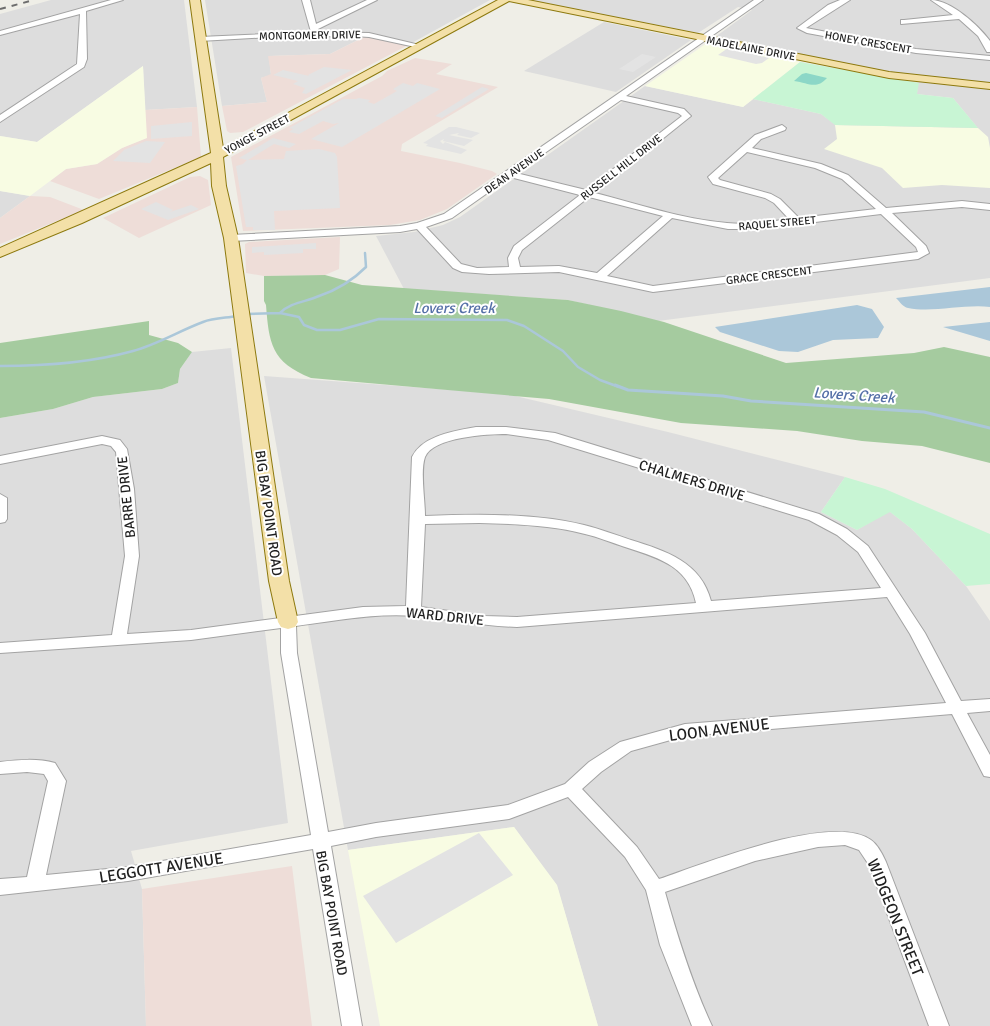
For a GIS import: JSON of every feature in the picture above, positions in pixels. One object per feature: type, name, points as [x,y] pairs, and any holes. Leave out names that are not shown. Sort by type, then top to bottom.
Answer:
[{"type":"main road","name":"BIG BAY POINT ROAD","points":[[195,0],[214,129],[219,186],[232,238],[279,581],[288,622]]},
{"type":"main road","name":"YONGE STREET","points":[[0,253],[217,156],[505,0]]},
{"type":"main road","name":"MADELAINE DRIVE","points":[[513,0],[899,77],[990,86]]},
{"type":"main road","points":[[214,129],[221,137],[228,138],[240,137],[251,131],[265,130]]},
{"type":"main road","points":[[173,176],[192,173],[210,174],[219,186]]},
{"type":"street","points":[[0,33],[119,0]]},
{"type":"street","points":[[306,0],[315,31],[373,0]]},
{"type":"street","name":"DEAN AVENUE","points":[[232,238],[391,230],[419,226],[454,213],[759,0]]},
{"type":"street","name":"HONEY CRESCENT","points":[[846,0],[832,6],[801,28],[807,31],[914,51],[990,58]]},
{"type":"street","points":[[935,0],[980,34],[990,50]]},
{"type":"street","points":[[0,119],[81,65],[83,59],[84,13],[79,12]]},
{"type":"street","points":[[904,22],[959,17]]},
{"type":"street","name":"MONTGOMERY DRIVE","points":[[200,39],[315,31],[369,35],[420,46]]},
{"type":"street","name":"RUSSELL HILL DRIVE","points":[[514,270],[513,258],[518,248],[687,116],[681,111],[619,97]]},
{"type":"street","points":[[782,128],[758,137],[715,175],[714,180],[768,196],[777,201],[797,222]]},
{"type":"street","name":"GRACE CRESCENT","points":[[419,226],[460,269],[472,271],[558,269],[600,276],[638,287],[662,289],[918,256],[924,253],[921,246],[854,183],[834,171],[809,163],[746,149]]},
{"type":"street","name":"RAQUEL STREET","points":[[510,174],[694,221],[728,226],[758,226],[946,204],[990,207]]},
{"type":"street","points":[[600,276],[670,215]]},
{"type":"street","name":"CHALMERS DRIVE","points":[[413,611],[419,520],[418,460],[423,449],[445,438],[462,433],[490,430],[526,432],[550,436],[814,518],[842,532],[862,549],[891,592],[917,634],[990,771]]},
{"type":"street","name":"BARRE DRIVE","points":[[0,460],[102,440],[115,443],[122,452],[132,556],[119,639]]},
{"type":"street","points":[[0,498],[0,519]]},
{"type":"street","points":[[419,520],[466,518],[521,520],[580,528],[662,555],[681,565],[695,579],[703,592],[705,608]]},
{"type":"street","name":"WARD DRIVE","points":[[0,648],[191,635],[363,612],[413,611],[484,621],[517,622],[891,592]]},
{"type":"street","name":"BIG BAY POINT ROAD","points":[[288,622],[289,653],[352,1026]]},
{"type":"street","name":"LOON AVENUE","points":[[320,842],[376,830],[509,812],[571,789],[595,767],[626,746],[685,730],[990,705]]},
{"type":"street","points":[[0,768],[27,766],[49,768],[57,781],[35,884]]},
{"type":"street","points":[[571,789],[631,852],[655,888],[670,945],[694,1010],[702,1026]]},
{"type":"street","name":"WIDGEON STREET","points":[[655,888],[754,854],[818,840],[846,838],[865,845],[877,862],[938,1026]]},
{"type":"street","name":"LEGGOTT AVENUE","points":[[0,888],[128,874],[320,842]]},
{"type":"shaded area","points":[[51,0],[184,0],[197,107],[145,110],[143,66],[37,142],[0,136],[0,14]]},
{"type":"shaded area","points":[[205,0],[490,0],[408,45],[366,36],[330,54],[269,56],[271,75],[261,78],[267,102],[222,106]]},
{"type":"shaded area","points":[[531,0],[990,0],[990,278],[658,321],[568,300],[404,289],[376,236],[414,232],[443,225],[460,217],[645,86],[743,107],[753,99],[821,114],[836,125],[977,127],[953,98],[917,94],[918,83],[707,43],[752,10],[738,7],[698,33]]},
{"type":"shaded area","points":[[604,22],[691,40],[616,92],[524,71]]},
{"type":"shaded area","points":[[366,36],[408,45],[243,132],[230,133],[227,131],[222,106],[267,102],[261,78],[271,74],[268,56],[330,54]]},
{"type":"shaded area","points":[[707,43],[800,62],[743,107],[645,86]]},
{"type":"shaded area","points":[[728,48],[769,58],[762,63],[756,64],[718,55]]},
{"type":"shaded area","points":[[642,54],[656,57],[633,72],[619,69]]},
{"type":"shaded area","points":[[415,58],[452,64],[436,74],[498,87],[402,144],[401,151],[460,163],[497,174],[447,209],[420,220],[390,225],[243,231],[231,157],[382,76],[387,71]]},
{"type":"shaded area","points":[[143,66],[147,138],[122,148],[97,164],[66,169],[30,196],[0,191],[0,136],[37,142]]},
{"type":"shaded area","points":[[324,67],[352,70],[306,94],[302,93],[305,88],[293,84],[298,81],[273,75],[283,70],[309,76]]},
{"type":"shaded area","points":[[806,73],[827,78],[816,85],[794,81]]},
{"type":"shaded area","points":[[403,83],[413,86],[417,83],[440,89],[342,147],[311,139],[339,123],[333,124],[323,121],[299,134],[289,132],[293,129],[289,128],[343,99],[359,98],[370,100],[368,102],[374,104],[397,91],[393,89]]},
{"type":"shaded area","points":[[482,87],[489,89],[442,118],[435,116]]},
{"type":"shaded area","points":[[197,107],[201,157],[99,199],[50,181],[66,169],[97,164],[122,148],[146,138],[145,110]]},
{"type":"shaded area","points":[[192,122],[192,136],[151,139],[151,126]]},
{"type":"shaded area","points":[[835,125],[978,128],[988,137],[990,148],[990,188],[942,185],[903,188],[882,168],[824,149],[837,139]]},
{"type":"shaded area","points":[[449,127],[480,133],[471,138],[457,135],[459,133],[449,135],[473,140],[464,146],[443,141],[444,139],[440,141],[443,144],[445,142],[467,150],[461,154],[426,146],[428,144],[423,143]]},
{"type":"shaded area","points":[[273,138],[296,144],[289,148],[274,144],[248,160],[284,159],[286,151],[319,149],[335,153],[337,157],[340,208],[274,211],[275,230],[253,230],[253,227],[246,227],[236,166],[243,164],[247,160],[239,158]]},
{"type":"shaded area","points":[[146,141],[165,142],[150,163],[113,161],[124,150]]},
{"type":"shaded area","points":[[200,176],[208,180],[211,205],[139,238],[103,218],[190,177]]},
{"type":"shaded area","points":[[0,191],[30,196],[0,218]]},
{"type":"shaded area","points":[[30,196],[50,197],[84,210],[0,244],[0,218]]},
{"type":"shaded area","points":[[156,202],[173,210],[170,212],[191,205],[199,209],[168,220],[141,209]]},
{"type":"shaded area","points":[[340,237],[339,269],[325,275],[264,276],[246,273],[245,244],[249,242]]},
{"type":"shaded area","points":[[316,243],[316,249],[303,249],[303,253],[264,255],[264,252],[252,253],[252,247]]},
{"type":"shaded area","points":[[990,287],[990,307],[917,309],[906,307],[896,298]]},
{"type":"shaded area","points":[[857,305],[872,309],[884,327],[878,338],[833,340],[798,352],[779,351],[720,332],[715,327]]},
{"type":"shaded area","points":[[990,322],[990,341],[943,327]]},
{"type":"shaded area","points":[[231,348],[288,823],[131,851],[142,889],[146,1026],[0,1026],[0,418],[53,409],[93,397],[162,389],[178,383],[180,369],[192,352]]},
{"type":"shaded area","points":[[264,376],[507,394],[668,432],[845,477],[821,512],[857,530],[889,511],[912,529],[966,586],[990,621],[990,1026],[598,1026],[557,886],[514,827],[348,850]]},
{"type":"shaded area","points":[[514,827],[557,885],[598,1026],[380,1026],[348,850]]},
{"type":"shaded area","points":[[479,833],[513,875],[396,943],[363,896]]},
{"type":"shaded area","points":[[292,866],[312,1026],[146,1026],[142,889]]},
{"type":"green space","points":[[800,62],[919,83],[917,94],[953,98],[978,128],[835,125],[821,114],[753,99]]},
{"type":"green space","points":[[325,275],[362,285],[568,300],[664,322],[786,363],[914,353],[944,347],[990,357],[990,463],[922,446],[862,441],[797,431],[681,423],[549,399],[311,378],[288,365],[275,350],[271,341],[264,301],[264,276]]},
{"type":"green space","points":[[149,321],[149,335],[178,343],[192,352],[180,369],[178,383],[162,389],[93,397],[53,409],[0,418],[0,343]]},
{"type":"green space","points":[[845,477],[885,489],[990,534],[990,584],[966,586],[912,529],[890,512],[857,530],[821,512]]},
{"type":"waterway","points":[[280,313],[294,304],[326,294],[356,276],[366,267],[365,253]]},
{"type":"waterway","name":"Lovers Creek","points":[[245,314],[280,313]]},
{"type":"waterway","name":"Lovers Creek","points":[[280,313],[299,317],[304,325],[317,330],[340,330],[379,319],[507,320],[524,326],[563,351],[578,367],[600,380],[619,387]]},
{"type":"waterway","name":"Lovers Creek","points":[[0,366],[67,363],[117,355],[151,345],[207,321],[237,316]]},
{"type":"waterway","name":"Lovers Creek","points":[[615,385],[628,390],[723,396],[751,401],[924,412],[990,428]]},
{"type":"railway","points":[[0,9],[34,0]]}]
